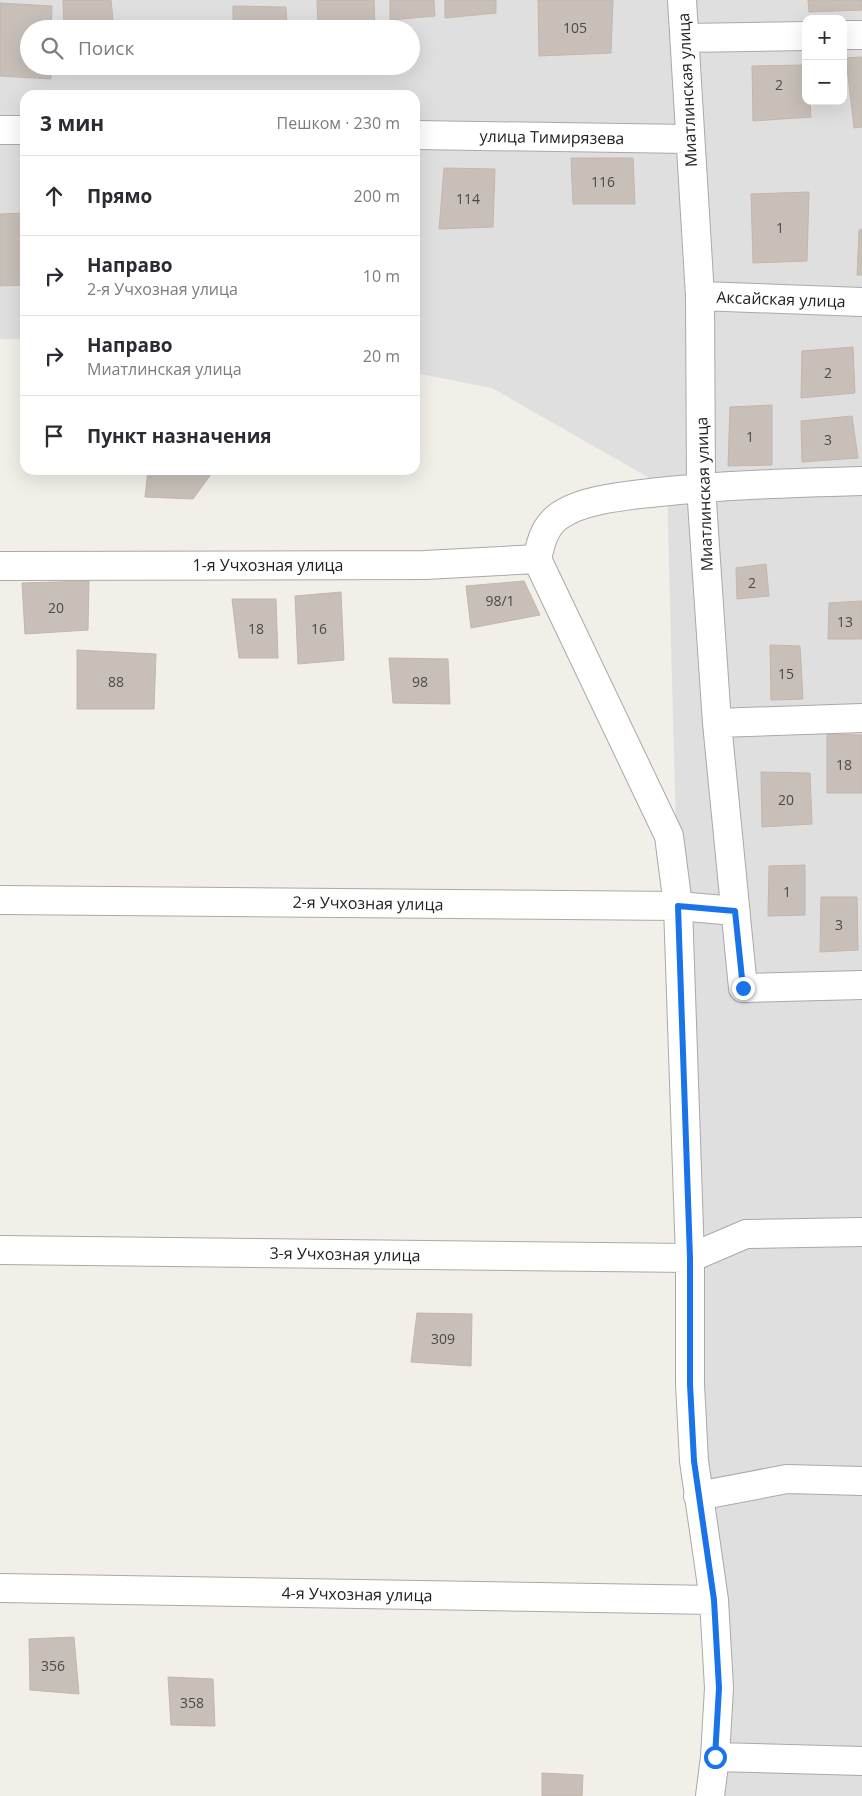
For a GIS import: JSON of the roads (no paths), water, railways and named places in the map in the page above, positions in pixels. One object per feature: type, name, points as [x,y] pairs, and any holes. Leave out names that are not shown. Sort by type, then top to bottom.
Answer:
[{"type":"street","name":"Миатлинская улица","points":[[682,0],[700,296],[700,487],[717,723],[743,988],[862,985]]},
{"type":"street","points":[[847,35],[862,35]]},
{"type":"street","points":[[685,38],[802,36]]},
{"type":"street","points":[[0,130],[20,130]]},
{"type":"street","name":"улица Тимирязева","points":[[420,135],[689,139]]},
{"type":"street","name":"Аксайская улица","points":[[700,296],[862,302]]},
{"type":"street","points":[[710,1796],[715,1757],[719,1688],[714,1600],[694,1461],[690,1384],[690,1258],[678,906],[669,836],[536,559],[542,536],[550,524],[560,515],[604,498],[700,487],[862,481]]},
{"type":"street","name":"1-я Учхозная улица","points":[[0,566],[425,565],[536,559]]},
{"type":"street","points":[[717,723],[862,718]]},
{"type":"street","name":"2-я Учхозная улица","points":[[0,900],[678,906],[735,911]]},
{"type":"street","points":[[690,1258],[746,1234],[862,1232]]},
{"type":"street","name":"3-я Учхозная улица","points":[[0,1250],[690,1258]]},
{"type":"street","points":[[698,1496],[786,1479],[862,1481]]},
{"type":"street","name":"4-я Учхозная улица","points":[[0,1588],[714,1600]]},
{"type":"street","points":[[715,1757],[862,1761]]}]
